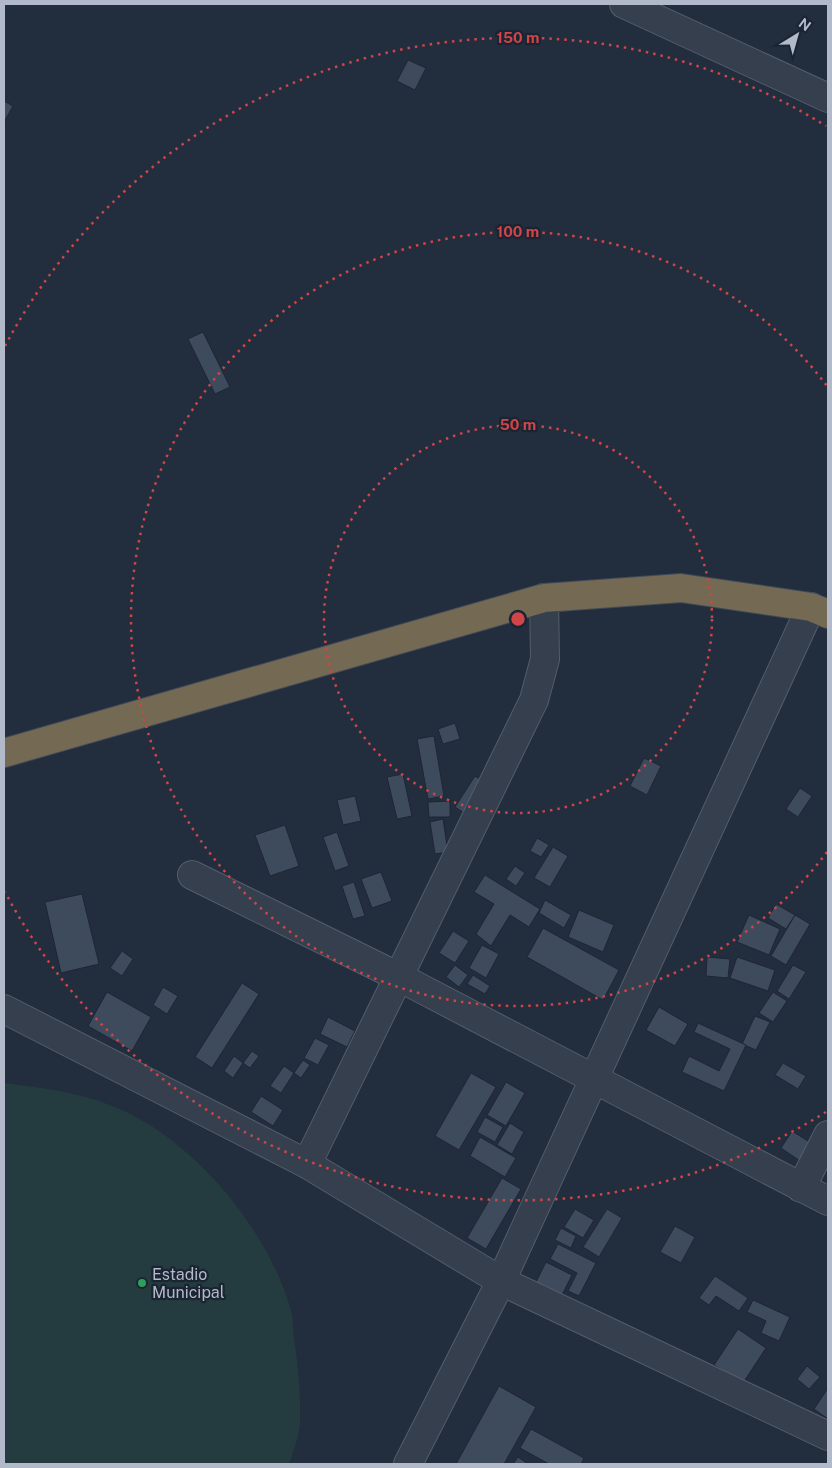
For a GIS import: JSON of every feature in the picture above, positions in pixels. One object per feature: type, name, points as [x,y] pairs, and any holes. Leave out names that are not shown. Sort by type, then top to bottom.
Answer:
[{"type":"highway","points":[[4,753],[544,598],[681,588],[820,611]]},
{"type":"street","points":[[624,4],[828,98]]},
{"type":"street","points":[[307,1164],[534,700],[545,659],[544,598]]},
{"type":"street","points":[[408,1464],[501,1281],[595,1078],[820,611]]},
{"type":"street","points":[[192,875],[399,977],[828,1201]]},
{"type":"street","points":[[4,1008],[307,1164],[501,1281],[828,1436]]},
{"type":"street","points":[[801,1188],[828,1135]]},
{"type":"green space","name":"Estadio Municipal","points":[[4,1083],[49,1089],[94,1099],[122,1110],[150,1125],[202,1166],[246,1219],[279,1277],[292,1314],[299,1380],[300,1424],[289,1464],[4,1464]]},
{"type":"building","points":[[408,60],[426,68],[415,90],[397,81]]},
{"type":"building","points":[[4,101],[13,106],[4,122]]},
{"type":"building","points":[[203,332],[230,387],[215,394],[188,339]]},
{"type":"building","points":[[455,723],[460,739],[443,744],[438,729]]},
{"type":"building","points":[[434,736],[444,796],[428,799],[417,739]]},
{"type":"building","points":[[644,758],[661,766],[647,795],[630,786]]},
{"type":"building","points":[[403,774],[412,816],[397,819],[387,777]]},
{"type":"building","points":[[475,776],[489,785],[469,816],[455,807]]},
{"type":"building","points":[[800,788],[812,796],[798,817],[786,809]]},
{"type":"building","points":[[355,796],[361,821],[343,825],[337,800]]},
{"type":"building","points":[[450,801],[450,817],[429,817],[428,802]]},
{"type":"building","points":[[443,819],[448,852],[435,854],[430,822]]},
{"type":"building","points":[[285,825],[299,866],[270,876],[255,835]]},
{"type":"building","points":[[337,832],[349,866],[335,871],[323,837]]},
{"type":"building","points":[[537,838],[549,845],[541,857],[530,851]]},
{"type":"building","points":[[553,847],[568,856],[550,887],[534,878]]},
{"type":"building","points":[[515,866],[525,873],[516,886],[506,879]]},
{"type":"building","points":[[381,872],[392,901],[372,908],[361,879]]},
{"type":"building","points":[[485,875],[540,909],[529,927],[510,915],[491,946],[476,934],[494,904],[474,892]]},
{"type":"building","points":[[354,882],[365,916],[353,919],[342,886]]},
{"type":"building","points":[[82,894],[99,964],[61,973],[45,902]]},
{"type":"building","points":[[545,900],[571,915],[564,928],[539,913]]},
{"type":"building","points":[[776,904],[795,915],[786,929],[768,918]]},
{"type":"building","points":[[579,910],[614,925],[603,952],[568,937]]},
{"type":"building","points":[[749,915],[780,929],[769,955],[737,942]]},
{"type":"building","points":[[795,915],[810,924],[786,965],[771,956]]},
{"type":"building","points":[[543,928],[619,970],[603,1000],[527,957]]},
{"type":"building","points":[[453,931],[469,941],[455,963],[439,953]]},
{"type":"building","points":[[482,945],[499,954],[486,978],[469,968]]},
{"type":"building","points":[[122,951],[133,959],[122,976],[110,968]]},
{"type":"building","points":[[707,957],[730,959],[728,978],[706,976]]},
{"type":"building","points":[[737,957],[775,970],[768,991],[730,978]]},
{"type":"building","points":[[455,965],[468,975],[459,987],[446,977]]},
{"type":"building","points":[[793,965],[806,972],[789,999],[777,991]]},
{"type":"building","points":[[473,975],[490,986],[485,994],[467,984]]},
{"type":"building","points":[[242,983],[259,994],[212,1068],[195,1057]]},
{"type":"building","points":[[163,987],[178,996],[167,1014],[153,1005]]},
{"type":"building","points":[[107,992],[151,1017],[132,1051],[88,1026]]},
{"type":"building","points":[[773,992],[787,1001],[773,1022],[759,1013]]},
{"type":"building","points":[[659,1007],[688,1024],[675,1046],[646,1030]]},
{"type":"building","points":[[755,1016],[770,1022],[756,1050],[742,1044]]},
{"type":"building","points":[[328,1017],[355,1031],[347,1047],[320,1034]]},
{"type":"building","points":[[698,1023],[746,1045],[724,1091],[682,1072],[689,1056],[719,1071],[730,1049],[694,1032]]},
{"type":"building","points":[[315,1038],[329,1045],[318,1065],[304,1058]]},
{"type":"building","points":[[252,1051],[259,1056],[250,1068],[243,1063]]},
{"type":"building","points":[[234,1056],[243,1063],[233,1078],[224,1071]]},
{"type":"building","points":[[303,1060],[310,1065],[301,1078],[294,1073]]},
{"type":"building","points":[[783,1063],[806,1076],[798,1089],[775,1075]]},
{"type":"building","points":[[284,1066],[294,1073],[281,1093],[270,1086]]},
{"type":"building","points":[[471,1073],[496,1087],[459,1150],[435,1136]]},
{"type":"building","points":[[506,1082],[525,1093],[506,1126],[487,1115]]},
{"type":"building","points":[[261,1096],[283,1110],[273,1126],[251,1112]]},
{"type":"building","points":[[485,1117],[503,1127],[495,1142],[477,1132]]},
{"type":"building","points":[[510,1123],[524,1132],[512,1154],[497,1145]]},
{"type":"building","points":[[792,1131],[811,1143],[800,1161],[781,1148]]},
{"type":"building","points":[[480,1137],[516,1158],[505,1177],[470,1156]]},
{"type":"building","points":[[502,1178],[521,1189],[486,1249],[467,1238]]},
{"type":"building","points":[[575,1209],[594,1220],[583,1238],[564,1227]]},
{"type":"building","points":[[607,1209],[622,1218],[599,1257],[583,1247]]},
{"type":"building","points":[[675,1226],[695,1237],[681,1263],[660,1252]]},
{"type":"building","points":[[561,1228],[576,1236],[571,1248],[555,1240]]},
{"type":"building","points":[[558,1244],[596,1263],[579,1296],[568,1291],[577,1273],[550,1259]]},
{"type":"building","points":[[546,1262],[572,1275],[562,1295],[536,1282]]},
{"type":"building","points":[[715,1276],[748,1298],[739,1311],[716,1296],[709,1305],[699,1298]]},
{"type":"building","points":[[753,1300],[790,1317],[779,1341],[761,1333],[766,1321],[747,1312]]},
{"type":"building","points":[[738,1329],[766,1348],[743,1383],[714,1365]]},
{"type":"building","points":[[807,1366],[820,1377],[809,1389],[797,1379]]},
{"type":"building","points":[[499,1386],[536,1407],[504,1464],[456,1464]]},
{"type":"building","points":[[828,1388],[828,1419],[814,1409]]},
{"type":"building","points":[[531,1429],[584,1458],[581,1464],[549,1464],[520,1448]]},
{"type":"building","points":[[518,1457],[528,1464],[513,1464]]},
{"type":"place","name":"Estadio Municipal","points":[[142,1283]]}]
